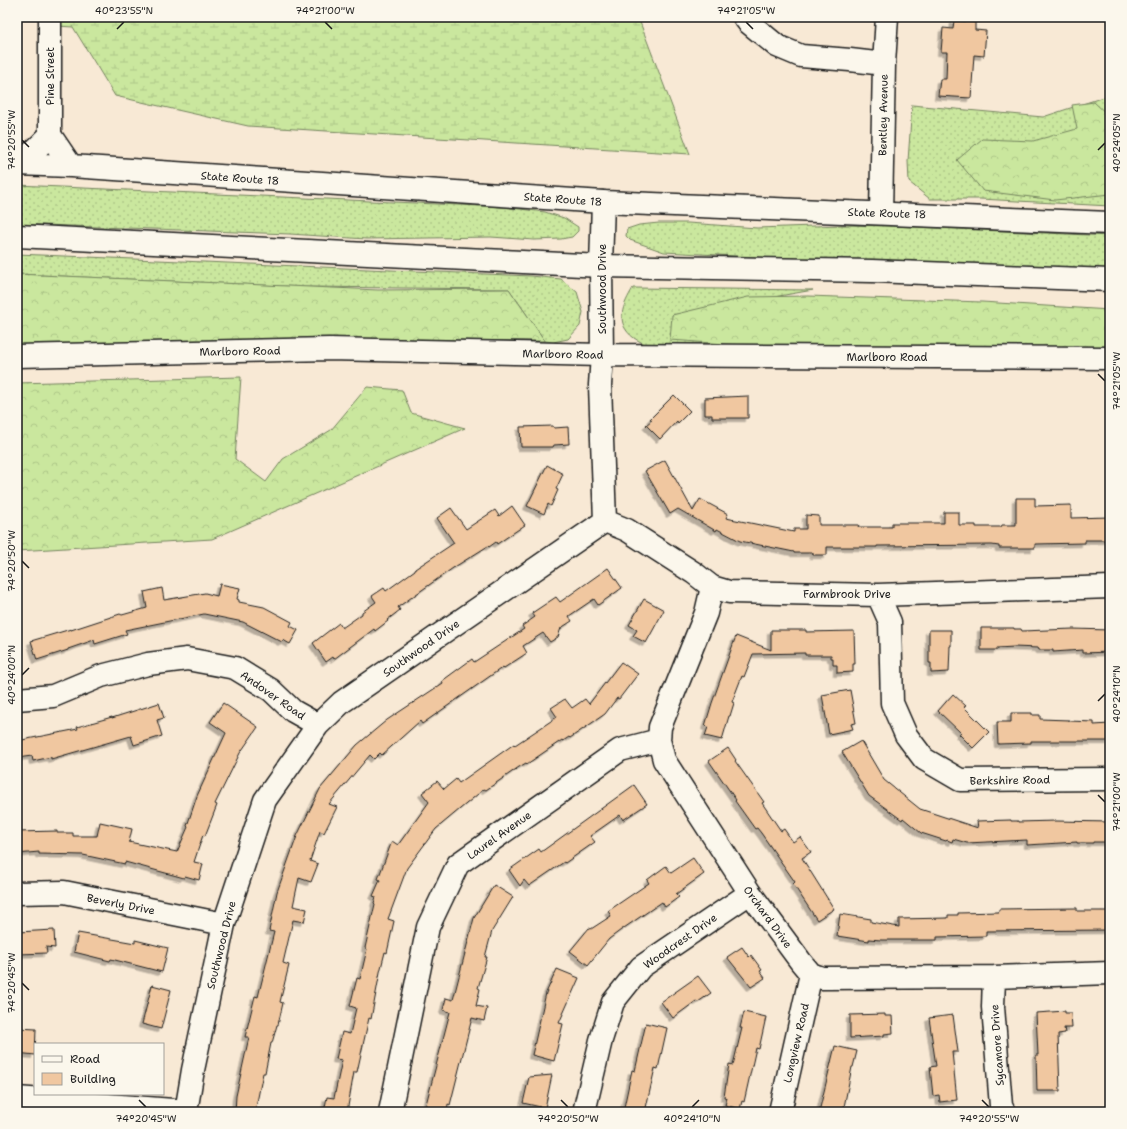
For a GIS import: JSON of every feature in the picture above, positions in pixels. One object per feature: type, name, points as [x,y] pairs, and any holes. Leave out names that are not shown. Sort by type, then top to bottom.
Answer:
[{"type":"main road","name":"Pine Street","points":[[50,17],[50,135]]},
{"type":"main road","points":[[744,17],[777,46],[801,56],[884,64]]},
{"type":"main road","name":"Bentley Avenue","points":[[881,213],[884,64],[888,17]]},
{"type":"main road","points":[[17,161],[24,159],[36,150],[50,135],[71,166]]},
{"type":"main road","name":"State Route 18","points":[[17,164],[71,166],[603,202],[1110,223]]},
{"type":"main road","name":"Southwood Drive","points":[[186,1111],[224,924],[265,800],[318,725],[342,702],[605,521],[600,385],[602,355],[601,266],[603,202]]},
{"type":"main road","points":[[17,236],[601,266],[872,271],[1110,280]]},
{"type":"main road","name":"Marlboro Road","points":[[17,356],[329,349],[602,355],[1110,358]]},
{"type":"main road","name":"Farmbrook Drive","points":[[605,521],[627,530],[694,573],[712,588],[729,592],[878,595],[1110,587]]},
{"type":"main road","name":"Orchard Drive","points":[[712,588],[706,613],[660,727],[659,740],[664,760],[750,893],[811,974]]},
{"type":"main road","name":"Berkshire Road","points":[[878,595],[890,622],[892,703],[906,735],[924,759],[960,780],[1110,779]]},
{"type":"main road","name":"Andover Road","points":[[17,699],[53,696],[101,676],[148,664],[187,659],[236,668],[271,690],[293,711],[318,725]]},
{"type":"main road","name":"Laurel Avenue","points":[[390,1112],[428,927],[458,864],[620,750],[659,740]]},
{"type":"main road","name":"Beverly Drive","points":[[17,893],[64,892],[224,924]]},
{"type":"main road","name":"Woodcrest Drive","points":[[584,1112],[600,1040],[613,1002],[641,967],[750,893]]},
{"type":"main road","points":[[811,974],[822,978],[994,977],[1110,973]]},
{"type":"main road","name":"Longview Road","points":[[780,1112],[811,974]]},
{"type":"main road","name":"Sycamore Drive","points":[[994,977],[994,1015],[1001,1106],[1004,1112]]},
{"type":"main road","points":[[17,1098],[186,1111]]},
{"type":"green space","points":[[36,17],[638,17],[690,154],[248,126],[115,96],[73,27],[42,25]]},
{"type":"green space","points":[[1110,95],[1110,206],[980,199],[930,199],[909,182],[908,161],[912,105],[1043,117]]},
{"type":"green space","points":[[1094,102],[1110,117],[1110,194],[1055,200],[983,191],[957,160],[982,139],[1033,141],[1077,129],[1072,105]]},
{"type":"green space","points":[[17,185],[503,207],[545,212],[564,218],[578,227],[578,231],[572,237],[561,239],[534,240],[491,237],[366,239],[290,234],[17,224]]},
{"type":"green space","points":[[688,223],[757,228],[842,225],[892,226],[1110,236],[1110,272],[864,263],[664,252],[630,240],[626,236],[627,229],[639,225]]},
{"type":"green space","points":[[17,254],[531,276],[561,279],[577,292],[583,312],[580,326],[568,339],[553,342],[545,341],[509,289],[304,287],[17,274]]},
{"type":"green space","points":[[17,274],[378,290],[509,289],[545,341],[307,339],[17,345]]},
{"type":"green space","points":[[633,288],[813,290],[672,315],[770,347],[648,346],[628,332],[622,320],[622,314],[626,301]]},
{"type":"green space","points":[[808,296],[982,302],[1110,310],[1110,347],[767,347],[670,340],[672,315],[748,297]]},
{"type":"green space","points":[[241,377],[235,459],[266,482],[283,459],[331,430],[367,387],[402,390],[411,413],[465,428],[212,539],[17,551],[17,383]]},
{"type":"building","points":[[954,20],[975,22],[975,30],[986,31],[984,56],[974,55],[971,98],[938,96],[940,79],[946,79],[947,52],[941,52],[943,28],[953,29]]},
{"type":"building","points":[[674,395],[690,411],[678,423],[677,421],[660,439],[646,425]]},
{"type":"building","points":[[748,396],[748,418],[712,418],[712,415],[705,415],[705,398]]},
{"type":"building","points":[[553,426],[554,428],[568,427],[569,444],[554,445],[553,447],[521,447],[520,427]]},
{"type":"building","points":[[665,460],[693,511],[700,499],[728,514],[726,518],[794,532],[794,529],[806,529],[806,515],[819,516],[819,525],[892,527],[892,523],[944,523],[944,512],[959,512],[959,525],[1001,527],[1002,525],[1016,525],[1016,498],[1035,498],[1035,506],[1071,505],[1071,518],[1110,517],[1110,540],[1085,540],[1085,543],[1035,544],[1035,548],[999,548],[999,546],[992,545],[827,547],[827,555],[794,553],[740,541],[717,529],[716,531],[678,509],[670,514],[645,471]]},
{"type":"building","points":[[547,465],[563,474],[556,489],[558,490],[551,506],[548,504],[544,514],[527,506]]},
{"type":"building","points":[[512,506],[525,525],[497,544],[496,542],[489,547],[488,546],[453,568],[398,607],[400,610],[375,631],[374,629],[334,659],[333,657],[326,662],[313,643],[339,623],[342,628],[362,614],[362,612],[376,602],[372,596],[384,588],[386,591],[415,569],[454,543],[437,518],[451,508],[466,529],[495,510],[499,516]]},
{"type":"building","points":[[608,568],[622,588],[598,605],[594,599],[569,616],[572,621],[561,628],[558,637],[550,642],[543,633],[523,646],[527,653],[504,668],[503,667],[422,724],[420,721],[382,755],[380,753],[374,759],[370,755],[329,804],[337,807],[324,833],[320,831],[310,861],[318,864],[311,882],[299,878],[293,906],[307,909],[304,922],[293,920],[283,963],[289,965],[280,1002],[283,1003],[278,1025],[271,1043],[265,1073],[263,1073],[255,1112],[235,1112],[236,1096],[249,1037],[245,1037],[255,996],[258,997],[274,932],[269,931],[277,892],[297,836],[320,789],[357,745],[387,720],[443,683],[442,681],[472,659],[474,662],[524,629],[522,626],[535,617],[532,613],[556,597],[560,602]]},
{"type":"building","points":[[220,584],[240,588],[237,599],[239,602],[264,607],[292,622],[290,626],[298,630],[290,644],[283,640],[282,642],[243,622],[204,614],[125,630],[127,634],[95,644],[94,640],[37,660],[31,641],[120,614],[122,615],[147,608],[144,592],[162,588],[164,600],[205,593],[217,596]]},
{"type":"building","points":[[644,599],[664,610],[646,643],[633,636],[637,630],[629,625]]},
{"type":"building","points":[[981,628],[1014,628],[1021,629],[1022,631],[1073,629],[1110,630],[1110,652],[1083,653],[1083,650],[1053,652],[1053,650],[1039,650],[1038,648],[1014,647],[997,648],[997,650],[981,650]]},
{"type":"building","points":[[771,630],[806,630],[806,632],[854,631],[855,664],[853,664],[853,672],[837,673],[837,665],[833,665],[833,658],[831,658],[831,655],[805,655],[805,653],[753,654],[744,677],[742,676],[732,702],[734,703],[722,740],[705,736],[708,727],[705,726],[712,703],[736,636],[771,650]]},
{"type":"building","points":[[929,630],[951,630],[949,672],[931,673],[931,663],[929,663]]},
{"type":"building","points":[[621,662],[638,674],[619,699],[617,698],[605,714],[570,738],[569,737],[563,741],[562,740],[486,790],[484,789],[436,829],[407,868],[388,919],[394,921],[387,953],[385,952],[380,972],[371,1019],[369,1018],[357,1072],[354,1072],[347,1112],[324,1112],[327,1097],[334,1098],[342,1060],[336,1059],[342,1032],[350,1034],[356,1008],[350,1006],[357,978],[360,979],[367,949],[365,948],[376,897],[373,896],[380,880],[378,879],[392,841],[398,845],[429,802],[422,793],[437,781],[444,789],[456,779],[459,783],[514,744],[515,745],[557,717],[551,708],[565,699],[572,708],[585,699],[589,704]]},
{"type":"building","points":[[850,690],[856,723],[851,724],[853,729],[829,734],[822,695]]},
{"type":"building","points":[[953,694],[989,732],[973,748],[959,734],[961,733],[938,711]]},
{"type":"building","points":[[159,703],[164,718],[157,720],[162,736],[134,745],[131,736],[51,759],[51,757],[33,761],[32,756],[17,758],[17,741],[78,729],[77,727]]},
{"type":"building","points":[[223,703],[258,727],[240,753],[215,804],[217,805],[205,836],[203,835],[194,862],[203,864],[199,880],[185,876],[184,878],[125,862],[125,864],[83,855],[39,854],[39,852],[17,854],[17,832],[57,831],[57,833],[73,833],[73,836],[97,836],[100,822],[132,829],[129,842],[177,852],[188,827],[187,826],[197,796],[226,733],[210,722]]},
{"type":"building","points":[[1011,713],[1032,713],[1032,715],[1040,715],[1040,719],[1094,722],[1094,725],[1110,724],[1110,741],[1031,741],[1031,743],[998,744],[997,722],[1011,722]]},
{"type":"building","points":[[861,741],[884,780],[920,809],[978,828],[977,821],[1011,820],[1018,822],[1110,822],[1110,842],[1027,845],[1027,840],[967,843],[953,839],[952,842],[946,841],[921,833],[903,818],[902,820],[869,796],[842,752]]},
{"type":"building","points":[[728,748],[736,760],[735,761],[764,802],[762,803],[781,831],[784,829],[793,842],[800,837],[811,852],[802,858],[834,909],[817,920],[793,884],[795,882],[761,833],[757,828],[755,829],[735,801],[736,800],[709,761]]},
{"type":"building","points":[[634,785],[647,804],[623,820],[620,815],[590,836],[595,842],[529,886],[524,880],[520,886],[509,870],[539,849],[541,852]]},
{"type":"building","points":[[693,858],[704,874],[676,894],[679,897],[665,907],[662,902],[621,930],[609,939],[588,965],[570,951],[589,928],[591,929],[611,916],[608,911],[649,883],[647,880],[666,866],[671,873]]},
{"type":"building","points":[[494,885],[513,897],[492,931],[485,957],[487,957],[478,988],[480,989],[476,1006],[487,1008],[484,1021],[472,1018],[447,1112],[424,1112],[450,1012],[443,1010],[446,998],[453,1000],[474,918]]},
{"type":"building","points":[[1077,908],[1077,911],[1110,911],[1110,930],[986,931],[986,936],[937,937],[937,940],[869,939],[869,941],[837,936],[840,914],[871,919],[871,922],[899,927],[899,919],[948,918],[948,915],[958,915],[958,913],[999,912],[999,909]]},
{"type":"building","points":[[54,930],[55,948],[46,947],[47,953],[19,954],[18,932]]},
{"type":"building","points":[[78,933],[135,943],[135,940],[168,948],[162,972],[111,959],[110,961],[74,952]]},
{"type":"building","points":[[742,947],[749,957],[751,955],[762,970],[760,971],[765,978],[751,987],[727,957]]},
{"type":"building","points":[[557,969],[579,978],[559,1023],[563,1024],[554,1061],[532,1055],[546,993]]},
{"type":"building","points":[[698,976],[711,993],[698,1002],[696,1001],[673,1018],[661,1002]]},
{"type":"building","points":[[152,985],[171,990],[161,1029],[142,1024]]},
{"type":"building","points":[[1065,1011],[1065,1013],[1071,1013],[1072,1028],[1064,1028],[1065,1033],[1058,1034],[1060,1091],[1037,1091],[1036,1055],[1038,1055],[1036,1013]]},
{"type":"building","points":[[744,1012],[766,1017],[759,1049],[756,1048],[744,1102],[742,1101],[740,1109],[725,1105],[727,1098],[724,1097],[729,1064],[733,1065],[742,1028],[740,1028]]},
{"type":"building","points":[[885,1014],[885,1016],[892,1016],[893,1033],[884,1034],[884,1036],[850,1038],[850,1015]]},
{"type":"building","points":[[953,1015],[958,1052],[952,1052],[957,1100],[940,1102],[939,1095],[933,1096],[930,1067],[936,1066],[929,1018]]},
{"type":"building","points":[[646,1023],[667,1028],[658,1069],[655,1068],[645,1112],[623,1112],[632,1070],[635,1071]]},
{"type":"building","points":[[17,1028],[36,1029],[34,1055],[17,1053]]},
{"type":"building","points":[[835,1046],[857,1051],[852,1067],[843,1112],[819,1112]]},
{"type":"building","points":[[552,1075],[545,1108],[523,1103],[529,1077]]}]
